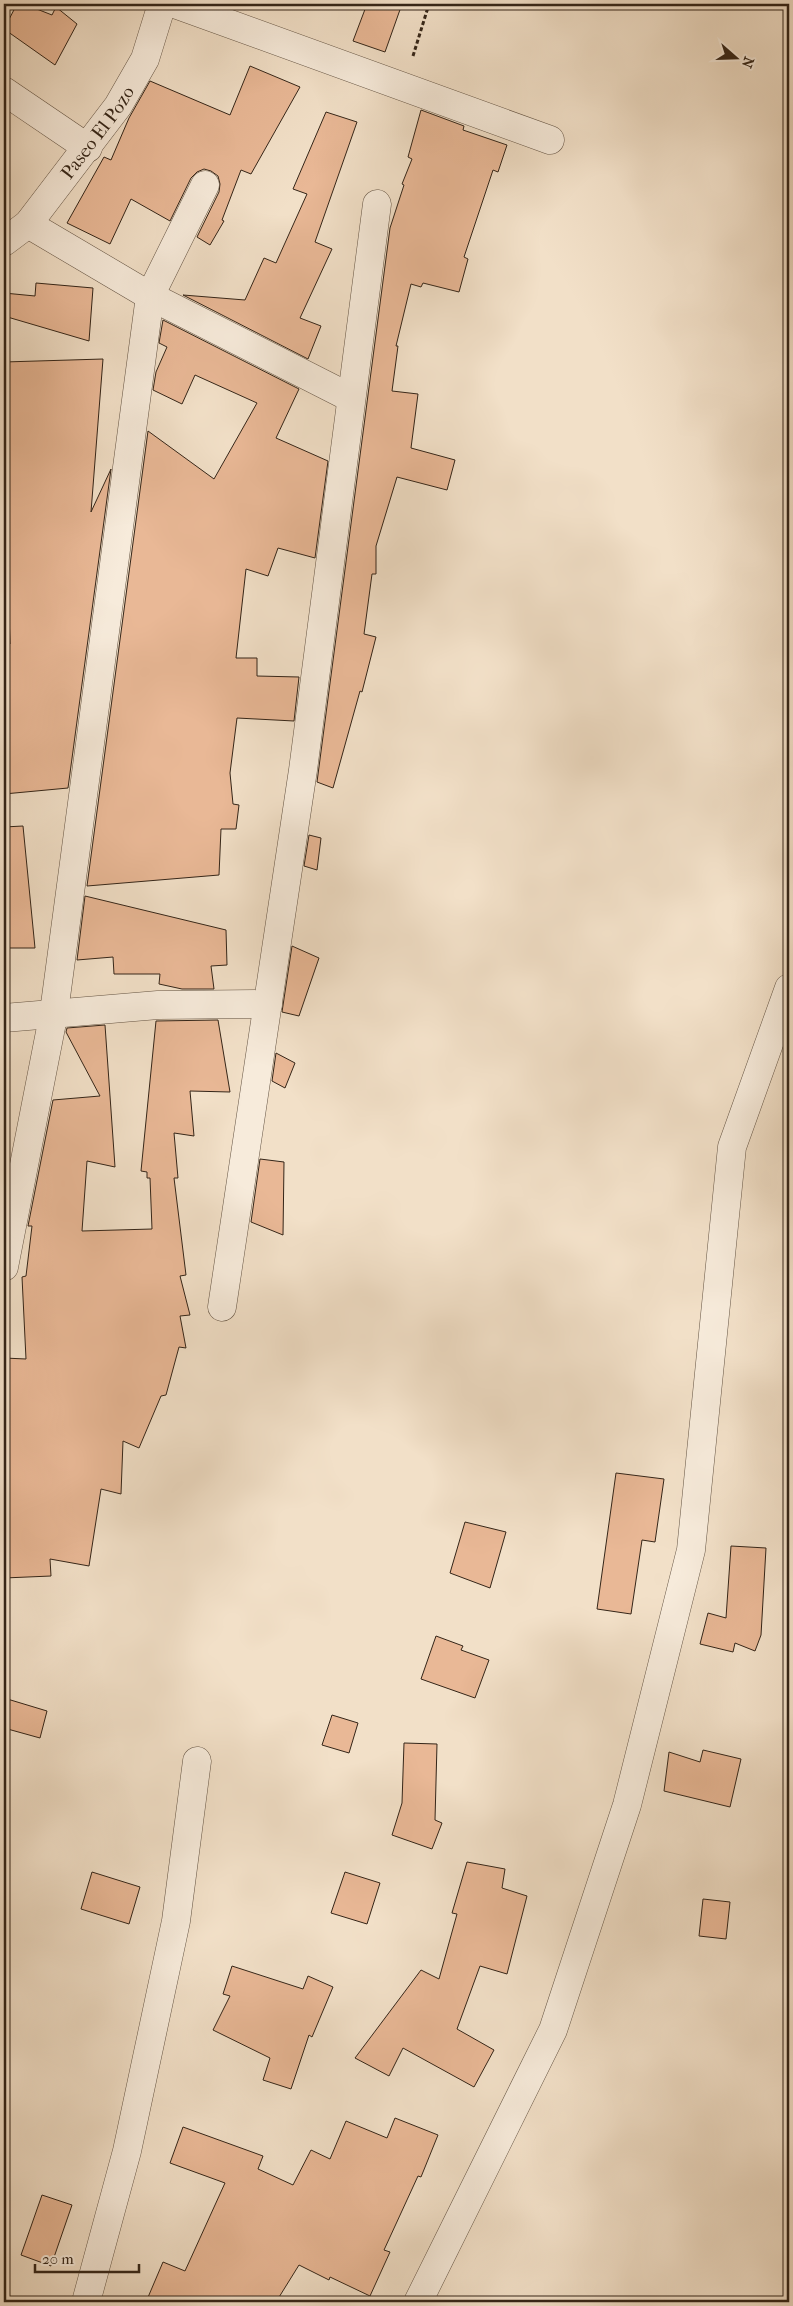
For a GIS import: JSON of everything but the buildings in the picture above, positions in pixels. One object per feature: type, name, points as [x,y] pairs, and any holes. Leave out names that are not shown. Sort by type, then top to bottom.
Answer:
[{"type":"street","name":"Paseo El Pozo","points":[[4,242],[28,224],[88,148],[118,106],[145,59],[162,4]]},
{"type":"street","points":[[175,4],[550,140]]},
{"type":"street","points":[[4,91],[88,148]]},
{"type":"street","points":[[4,1267],[54,1012],[150,296],[205,185]]},
{"type":"street","points":[[222,1307],[303,770],[377,204]]},
{"type":"street","points":[[28,224],[150,296],[351,398]]},
{"type":"street","points":[[418,2302],[553,2030],[627,1806],[691,1550],[732,1147],[789,988]]},
{"type":"street","points":[[4,1018],[54,1012],[158,1005],[268,1004]]},
{"type":"street","points":[[86,2302],[127,2151],[176,1921],[197,1761]]},
{"type":"path","points":[[403,88],[429,4]]}]
